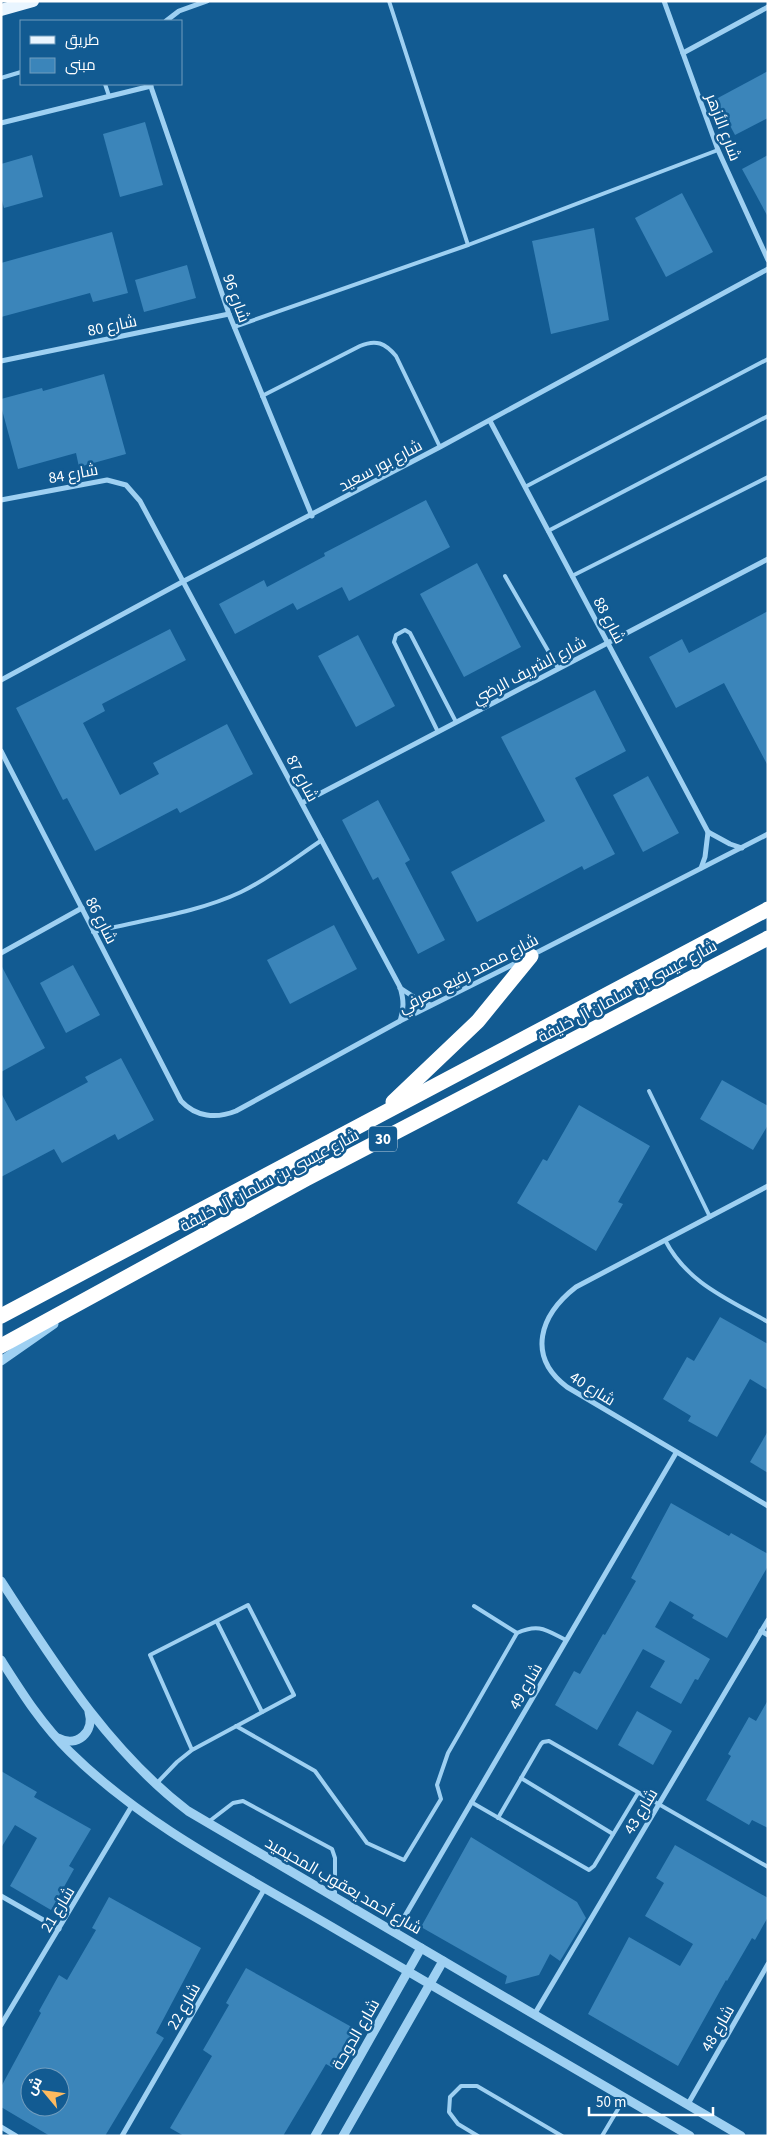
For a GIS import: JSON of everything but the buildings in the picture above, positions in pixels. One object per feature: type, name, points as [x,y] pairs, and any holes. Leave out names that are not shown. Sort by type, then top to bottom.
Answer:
[{"type":"highway","name":"شارع عيسى بن سلمان آل خليفة","points":[[1,1316],[768,909]]},
{"type":"highway","name":"شارع عيسى بن سلمان آل خليفة","points":[[1,1346],[306,1179],[768,938]]},
{"type":"highway","points":[[380,1115],[478,1021],[531,956]]},
{"type":"main road","points":[[1,10],[33,1]]},
{"type":"street","points":[[167,20],[179,11],[207,1]]},
{"type":"street","name":"شارع الأزهر","points":[[664,1],[718,150],[768,260]]},
{"type":"street","points":[[683,53],[768,7]]},
{"type":"street","points":[[1,123],[151,85]]},
{"type":"street","name":"شارع 96","points":[[151,85],[229,314],[312,516]]},
{"type":"street","name":"شارع بور سعيد","points":[[1,680],[184,581],[312,516],[768,269]]},
{"type":"street","name":"شارع 80","points":[[1,361],[229,314]]},
{"type":"street","name":"شارع 88","points":[[490,420],[708,832]]},
{"type":"street","name":"شارع 84","points":[[1,500],[98,480],[113,480],[122,483],[131,489],[140,501],[184,581]]},
{"type":"street","name":"شارع الشريف الرضي","points":[[302,803],[768,559]]},
{"type":"street","name":"شارع 87","points":[[184,581],[400,987],[403,1004],[400,1021]]},
{"type":"street","name":"شارع 86","points":[[1,751],[180,1101]]},
{"type":"street","points":[[701,868],[707,851],[708,832],[742,848]]},
{"type":"street","name":"شارع محمد رفيع معرفي","points":[[180,1101],[189,1108],[204,1115],[215,1117],[228,1115],[400,1021],[768,834]]},
{"type":"street","points":[[1,952],[82,908]]},
{"type":"street","name":"شارع 87","points":[[400,987],[420,1001],[431,1005]]},
{"type":"street","name":"شارع 40","points":[[768,1186],[568,1293],[554,1309],[542,1333],[542,1350],[548,1366],[558,1381],[676,1453],[768,1506]]},
{"type":"street","points":[[1,1361],[107,1288]]},
{"type":"street","name":"شارع 49","points":[[395,1933],[676,1453]]},
{"type":"street","name":"شارع أحمد يعقوب المحيميد","points":[[1,1581],[54,1662],[88,1709],[127,1756],[156,1785],[188,1811],[741,2136]]},
{"type":"street","name":"شارع 43","points":[[534,2015],[768,1620]]},
{"type":"street","points":[[761,1631],[768,1635]]},
{"type":"street","points":[[1,1661],[40,1719],[88,1769],[133,1804],[179,1836],[690,2136]]},
{"type":"street","points":[[56,1737],[70,1742],[82,1738],[90,1725],[88,1709]]},
{"type":"street","name":"شارع 21","points":[[1,2025],[133,1804]]},
{"type":"street","name":"شارع 22","points":[[122,2136],[265,1888]]},
{"type":"street","points":[[1,1896],[59,1929]]},
{"type":"street","name":"شارع الدوحة","points":[[314,2136],[421,1948]]},
{"type":"street","points":[[343,2136],[443,1961]]},
{"type":"street","name":"شارع 48","points":[[688,2104],[768,1964]]},
{"type":"street","points":[[1,2127],[16,2136]]},
{"type":"lane","points":[[389,1],[468,244]]},
{"type":"lane","points":[[1,78],[20,72]]},
{"type":"lane","points":[[105,85],[109,96]]},
{"type":"lane","points":[[234,327],[468,244],[718,150]]},
{"type":"lane","points":[[262,396],[360,346],[376,341],[386,346],[396,356],[440,447]]},
{"type":"lane","points":[[525,487],[768,359]]},
{"type":"lane","points":[[548,531],[768,416]]},
{"type":"lane","points":[[572,576],[768,477]]},
{"type":"lane","points":[[505,576],[558,668]]},
{"type":"lane","points":[[438,732],[394,642],[396,635],[405,630],[410,633],[456,722]]},
{"type":"lane","points":[[94,932],[206,905],[226,898],[259,882],[322,840]]},
{"type":"lane","points":[[649,1091],[710,1217]]},
{"type":"lane","points":[[665,1240],[673,1256],[697,1280],[768,1322]]},
{"type":"lane","points":[[156,1785],[177,1762],[192,1750],[294,1695],[248,1606],[150,1655],[192,1750]]},
{"type":"lane","points":[[474,1606],[517,1633]]},
{"type":"lane","points":[[217,1622],[262,1712]]},
{"type":"lane","points":[[236,1726],[315,1771],[367,1842],[404,1860],[441,1798],[437,1786],[448,1754],[517,1633],[529,1627],[540,1627],[566,1640]]},
{"type":"lane","points":[[498,1818],[541,1744],[549,1741],[768,1867]]},
{"type":"lane","points":[[521,1778],[613,1834]]},
{"type":"lane","points":[[471,1802],[589,1870],[594,1866],[638,1793]]},
{"type":"lane","points":[[207,1823],[233,1803],[244,1801],[332,1849],[335,1858],[335,1898]]},
{"type":"lane","points":[[478,2136],[458,2124],[449,2112],[450,2097],[461,2086],[477,2086],[562,2136]]},
{"type":"lane","points":[[602,2136],[624,2098]]}]
